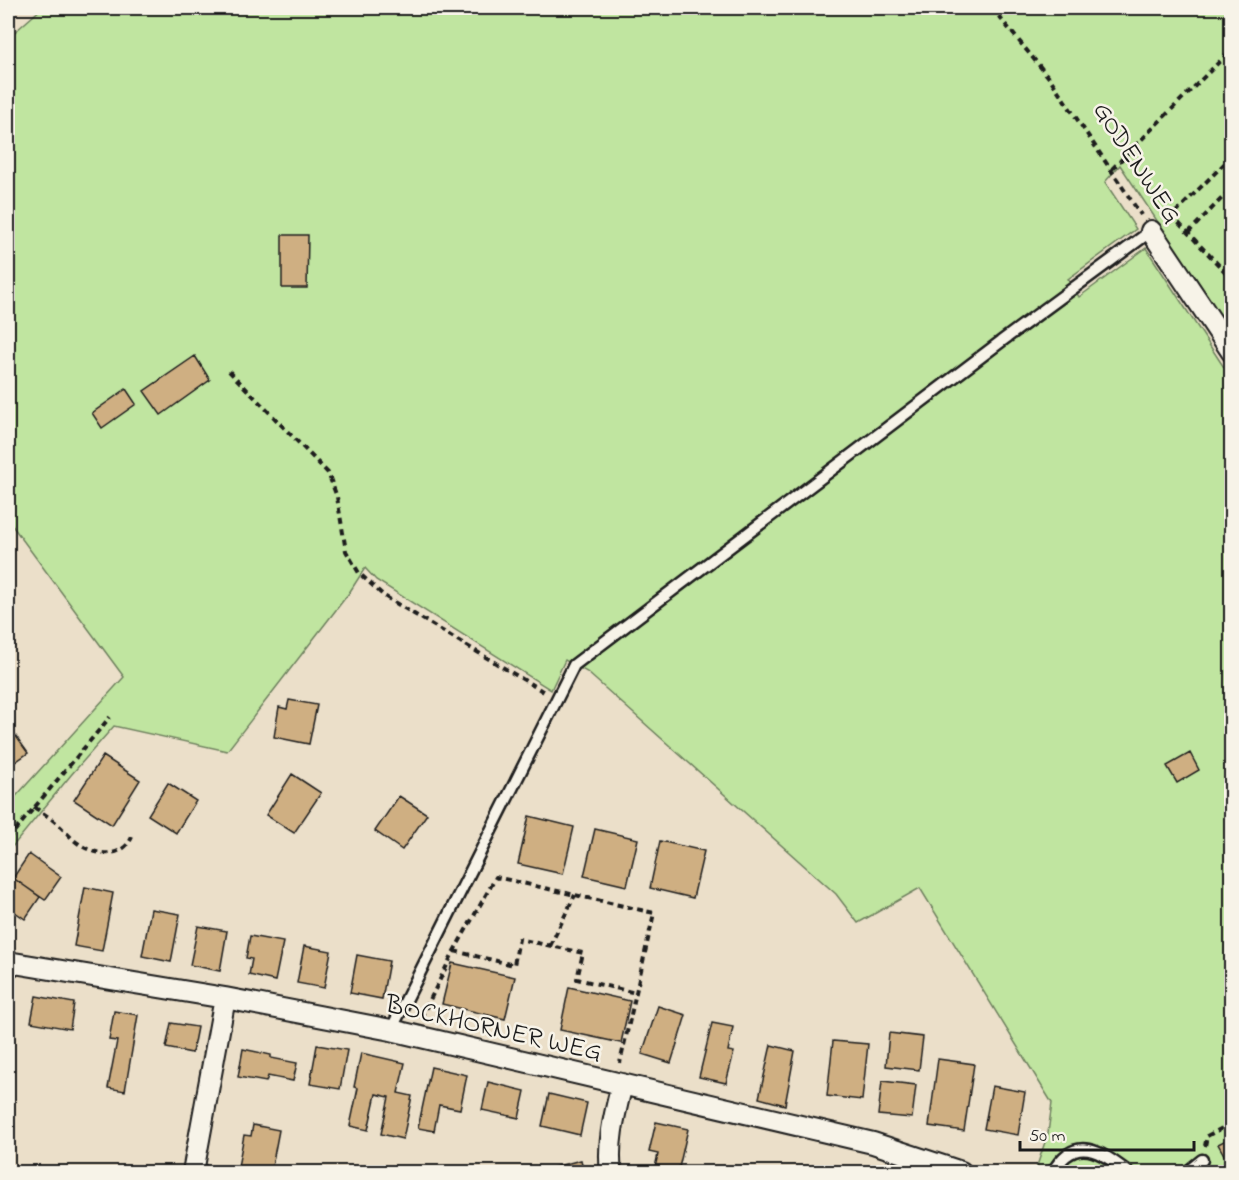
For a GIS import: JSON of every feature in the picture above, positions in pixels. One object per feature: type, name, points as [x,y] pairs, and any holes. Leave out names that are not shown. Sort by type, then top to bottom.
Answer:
[{"type":"street","name":"GODENWEG","points":[[1151,231],[1232,352]]},
{"type":"street","name":"BOCKHORNER WEG","points":[[8,962],[225,998],[391,1030],[873,1143],[961,1173]]},
{"type":"street","points":[[193,1173],[225,998]]},
{"type":"street","points":[[611,1173],[609,1152],[619,1083]]},
{"type":"lane","points":[[391,1030],[574,665],[1003,340],[1151,231]]},
{"type":"lane","points":[[1053,1173],[1060,1160],[1083,1148],[1106,1156],[1128,1173]]},
{"type":"lane","points":[[1186,1173],[1202,1160]]},
{"type":"path","name":"GODENWEG","points":[[992,8],[1051,80],[1151,231]]},
{"type":"path","points":[[1112,169],[1232,49]]},
{"type":"path","points":[[1232,156],[1172,216],[1232,279]]},
{"type":"path","points":[[1188,233],[1232,188]]},
{"type":"path","points":[[229,371],[328,473],[337,497],[346,551],[359,573],[369,584],[384,596],[557,700]]},
{"type":"path","points":[[8,839],[110,717]]},
{"type":"path","points":[[34,807],[54,821],[77,843],[90,850],[110,854],[119,853],[128,846],[132,837]]},
{"type":"path","points":[[412,1035],[454,951],[496,877],[575,895],[654,914],[619,1083]]},
{"type":"path","points":[[550,946],[575,895]]},
{"type":"path","points":[[454,951],[514,965],[519,939],[583,953],[577,979],[636,993]]},
{"type":"path","points":[[1202,1160],[1207,1136],[1232,1123]]},
{"type":"green space","points":[[42,8],[1231,8],[1231,332],[1120,165],[1105,182],[1136,229],[1068,279],[1079,297],[1146,248],[1231,378],[1231,1172],[1035,1172],[1048,1133],[1052,1103],[920,888],[858,923],[836,894],[587,672],[565,660],[551,690],[376,580],[365,568],[349,593],[227,751],[114,726],[8,852],[8,805],[124,677],[8,520],[8,38]]},
{"type":"building","points":[[282,235],[308,235],[307,288],[282,288]]},
{"type":"building","points":[[195,356],[210,380],[161,415],[144,391]]},
{"type":"building","points":[[126,389],[136,404],[102,428],[92,413]]},
{"type":"building","points":[[289,700],[317,705],[309,744],[274,737],[279,707],[287,709]]},
{"type":"building","points":[[8,725],[28,753],[8,767]]},
{"type":"building","points":[[1190,753],[1199,770],[1177,783],[1167,766]]},
{"type":"building","points":[[103,756],[140,780],[112,825],[74,800]]},
{"type":"building","points":[[292,774],[321,793],[294,833],[266,815]]},
{"type":"building","points":[[168,783],[196,801],[176,833],[148,815]]},
{"type":"building","points":[[399,796],[427,814],[402,850],[375,831]]},
{"type":"building","points":[[529,816],[574,827],[563,874],[518,864]]},
{"type":"building","points":[[595,829],[638,839],[627,886],[584,876]]},
{"type":"building","points":[[660,841],[704,851],[693,898],[650,888]]},
{"type":"building","points":[[29,854],[61,877],[45,900],[13,878]]},
{"type":"building","points":[[9,875],[40,897],[25,919],[8,907]]},
{"type":"building","points":[[85,887],[113,893],[102,951],[74,946]]},
{"type":"building","points":[[151,909],[180,914],[171,962],[142,956]]},
{"type":"building","points":[[198,926],[227,931],[220,971],[190,965]]},
{"type":"building","points":[[250,936],[283,942],[275,981],[249,975],[252,959],[246,958]]},
{"type":"building","points":[[304,946],[331,951],[324,988],[297,983]]},
{"type":"building","points":[[357,955],[389,961],[382,999],[350,993]]},
{"type":"building","points":[[452,963],[515,977],[505,1019],[442,1004]]},
{"type":"building","points":[[569,987],[630,1001],[621,1043],[560,1030]]},
{"type":"building","points":[[36,996],[74,1003],[70,1029],[31,1022]]},
{"type":"building","points":[[658,1006],[686,1015],[671,1063],[642,1054]]},
{"type":"building","points":[[114,1011],[138,1015],[125,1091],[108,1088],[117,1041],[109,1040]]},
{"type":"building","points":[[171,1023],[197,1027],[192,1053],[166,1048]]},
{"type":"building","points":[[712,1023],[733,1027],[728,1051],[734,1052],[726,1083],[699,1077]]},
{"type":"building","points":[[889,1033],[923,1037],[919,1070],[886,1066]]},
{"type":"building","points":[[833,1041],[868,1044],[862,1100],[827,1096]]},
{"type":"building","points":[[317,1045],[347,1050],[340,1089],[310,1084]]},
{"type":"building","points":[[771,1045],[795,1051],[785,1105],[759,1098]]},
{"type":"building","points":[[243,1049],[297,1063],[293,1081],[268,1076],[266,1082],[238,1077]]},
{"type":"building","points":[[361,1053],[405,1063],[398,1093],[412,1096],[403,1139],[381,1134],[389,1097],[376,1094],[368,1130],[350,1126],[358,1088],[354,1087]]},
{"type":"building","points":[[938,1059],[974,1064],[964,1131],[929,1126]]},
{"type":"building","points":[[431,1067],[467,1075],[460,1109],[439,1105],[434,1131],[418,1128]]},
{"type":"building","points":[[882,1081],[916,1085],[912,1118],[878,1115]]},
{"type":"building","points":[[488,1082],[525,1091],[519,1118],[482,1110]]},
{"type":"building","points":[[992,1086],[1025,1092],[1018,1135],[984,1129]]},
{"type":"building","points":[[549,1094],[587,1103],[580,1135],[542,1126]]},
{"type":"building","points":[[656,1122],[688,1129],[678,1172],[654,1172],[658,1154],[649,1152]]},
{"type":"building","points":[[253,1125],[279,1130],[271,1172],[237,1172],[244,1135],[251,1136]]},
{"type":"building","points":[[1232,1137],[1232,1169],[1218,1144]]},
{"type":"building","points":[[581,1160],[584,1172],[556,1172],[554,1167]]}]
